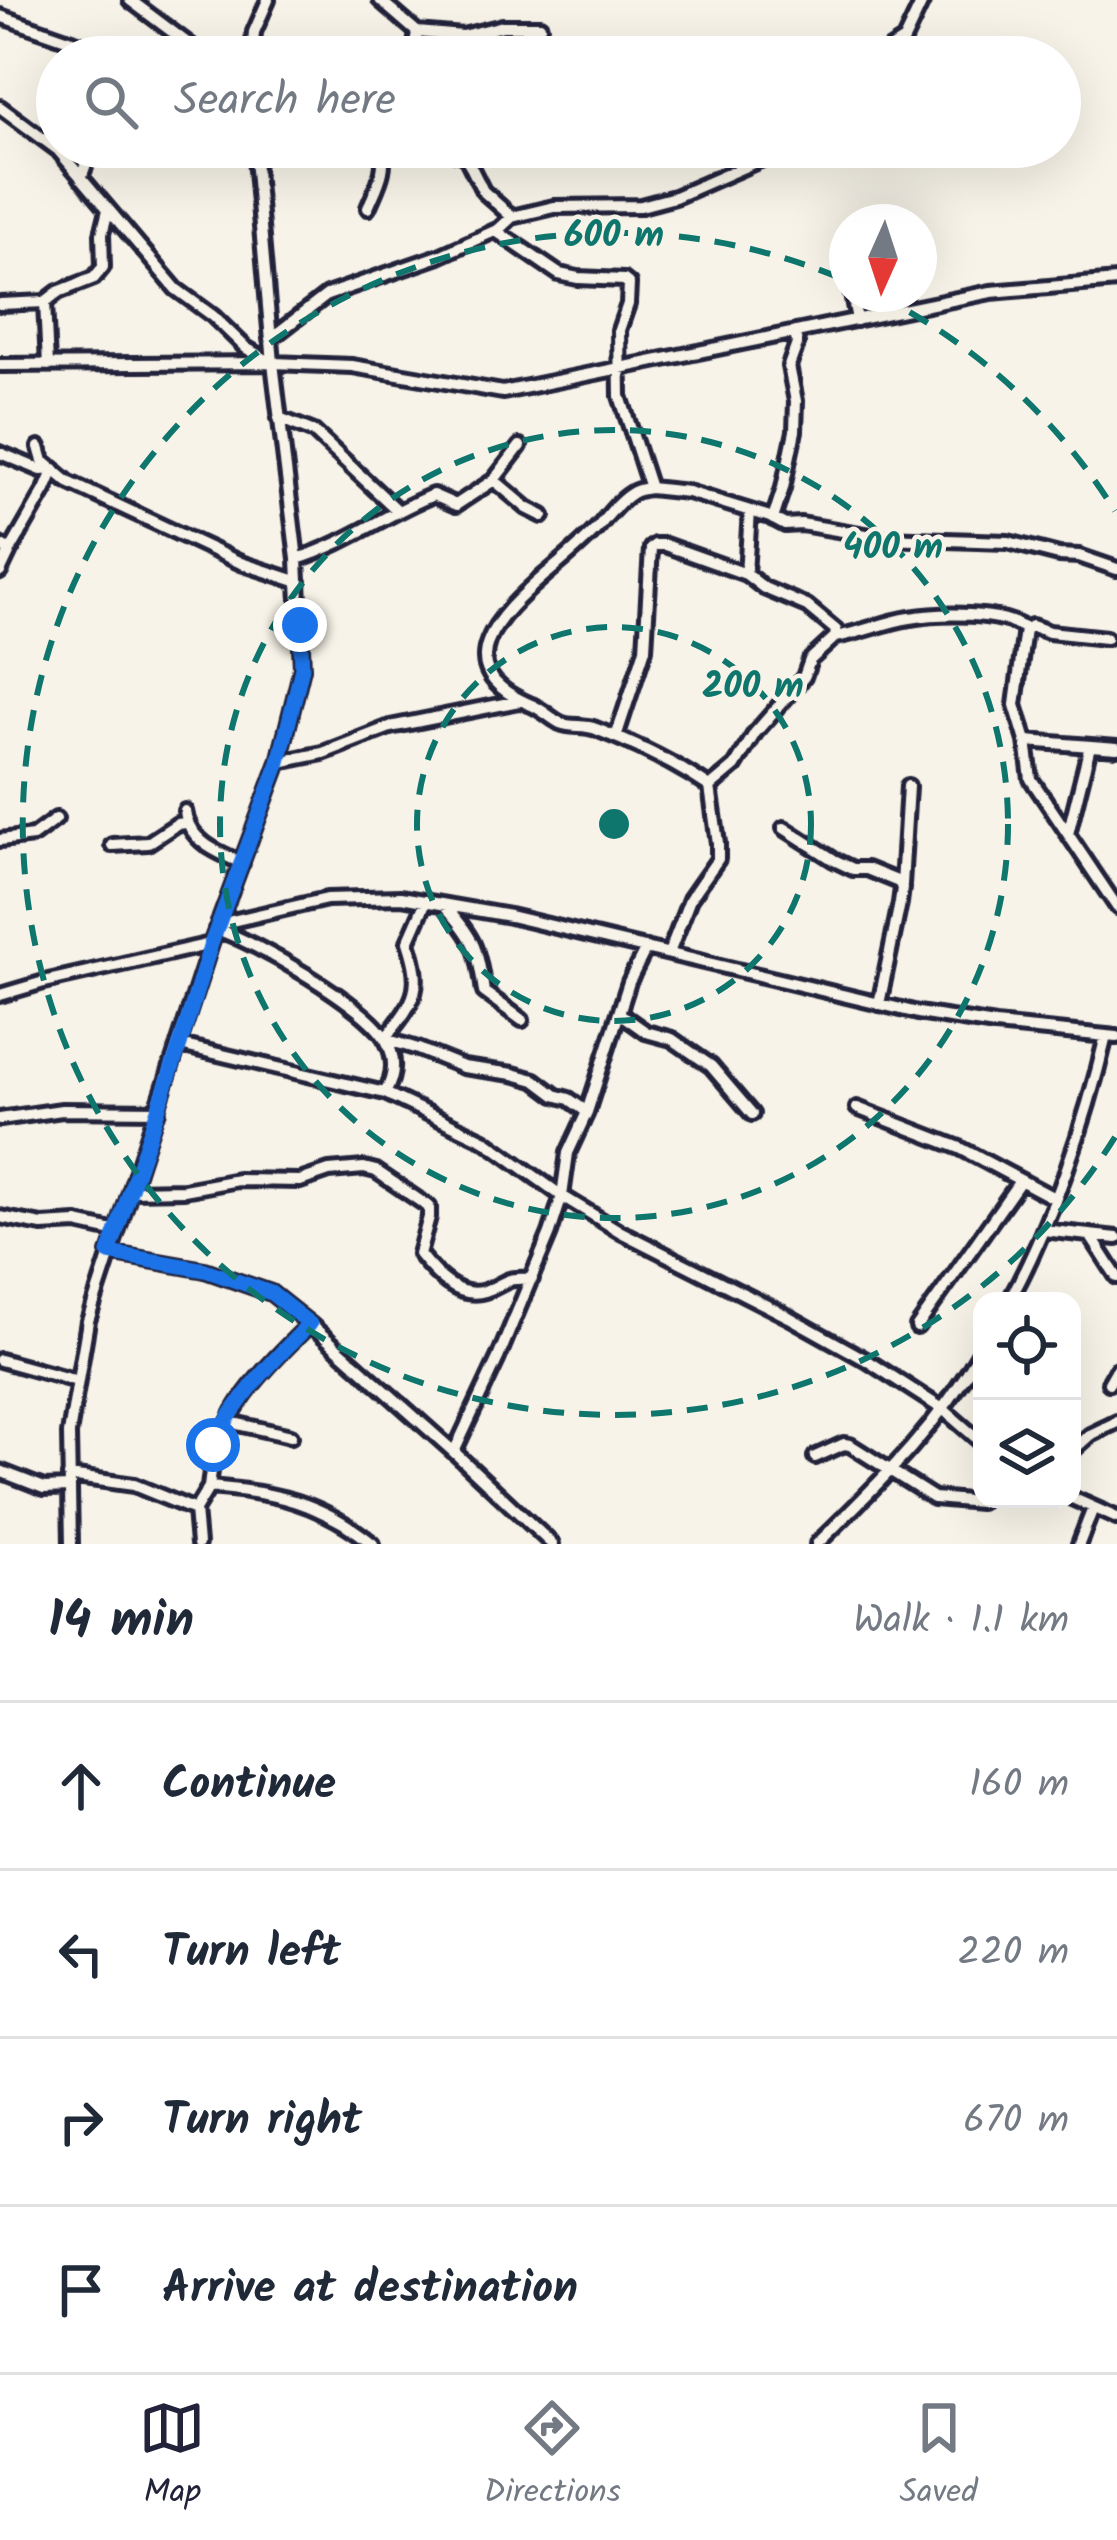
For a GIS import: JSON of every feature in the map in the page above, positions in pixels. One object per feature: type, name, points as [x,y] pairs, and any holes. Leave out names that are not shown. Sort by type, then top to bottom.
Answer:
[{"type":"street","points":[[130,0],[149,6],[183,36]]},
{"type":"street","points":[[254,36],[268,0]]},
{"type":"street","points":[[380,0],[417,32],[464,36],[503,26],[540,26]]},
{"type":"street","points":[[906,36],[923,0]]},
{"type":"street","points":[[0,16],[58,36]]},
{"type":"street","points":[[416,36],[417,32]]},
{"type":"street","points":[[0,107],[36,134]]},
{"type":"street","points":[[73,168],[176,289],[272,364]]},
{"type":"street","points":[[81,178],[85,168]]},
{"type":"street","points":[[71,1544],[69,1434],[88,1322],[211,944],[279,762],[302,668],[297,559],[272,364],[256,168]]},
{"type":"street","points":[[368,208],[384,168]]},
{"type":"street","points":[[472,168],[483,191],[512,217]]},
{"type":"street","points":[[270,339],[327,295],[439,256],[499,229],[512,217],[554,207],[640,206],[675,197],[742,168]]},
{"type":"street","points":[[0,304],[45,302],[94,278],[103,267],[102,234],[108,210]]},
{"type":"street","points":[[499,229],[559,274],[628,284],[620,330],[621,405],[650,488]]},
{"type":"street","points":[[0,365],[352,366],[503,392],[991,292],[1117,280]]},
{"type":"street","points":[[45,302],[48,365]]},
{"type":"street","points":[[855,312],[857,320]]},
{"type":"street","points":[[773,519],[795,430],[790,366],[795,332]]},
{"type":"street","points":[[279,418],[314,432],[334,447],[398,510]]},
{"type":"street","points":[[297,559],[332,548],[433,495],[456,505],[494,480],[520,446]]},
{"type":"street","points":[[39,447],[43,461],[68,482],[242,563],[299,581]]},
{"type":"street","points":[[0,453],[41,470],[54,469]]},
{"type":"street","points":[[0,572],[5,548],[54,469]]},
{"type":"street","points":[[494,480],[543,516]]},
{"type":"street","points":[[669,953],[690,898],[718,859],[710,787],[616,737],[589,726],[563,725],[519,701],[492,680],[484,654],[489,639],[516,602],[632,493],[650,488],[688,492],[785,526],[801,524],[868,536],[1008,542],[1117,569]]},
{"type":"street","points":[[746,574],[750,511]]},
{"type":"street","points":[[616,737],[645,650],[651,548],[655,545],[746,574],[764,588],[807,606],[836,630],[835,637]]},
{"type":"street","points":[[710,787],[735,766],[755,733],[804,677],[810,661],[835,637],[912,618],[956,615],[1005,619],[1025,629]]},
{"type":"street","points":[[1025,629],[1032,626],[1106,638]]},
{"type":"street","points":[[1025,629],[1015,705],[1031,779],[1117,907]]},
{"type":"street","points":[[279,762],[323,753],[390,727],[519,701]]},
{"type":"street","points":[[1026,741],[1117,748]]},
{"type":"street","points":[[1068,834],[1090,746]]},
{"type":"street","points":[[879,1004],[902,888],[908,786]]},
{"type":"street","points":[[112,845],[148,843],[186,817],[191,832],[202,843],[242,862]]},
{"type":"street","points":[[0,840],[33,836],[56,819]]},
{"type":"street","points":[[784,828],[833,860],[867,869],[899,882],[902,888]]},
{"type":"street","points":[[218,927],[327,899],[401,897],[510,916],[918,1013],[1112,1036],[1043,1230],[1013,1292]]},
{"type":"street","points":[[386,1039],[410,1006],[418,971],[408,941],[426,902]]},
{"type":"street","points":[[443,904],[467,930],[479,955],[484,992],[521,1020]]},
{"type":"street","points":[[218,927],[279,957],[371,1020],[386,1039],[394,1071],[386,1093]]},
{"type":"street","points":[[0,995],[211,944]]},
{"type":"street","points":[[454,1452],[532,1279],[562,1196],[568,1153],[587,1112],[629,982],[646,948]]},
{"type":"street","points":[[619,1013],[646,1032],[672,1039],[711,1066],[752,1114]]},
{"type":"street","points":[[386,1039],[463,1067],[526,1077],[587,1112]]},
{"type":"street","points":[[180,1045],[386,1093],[484,1140],[622,1232],[868,1361],[973,1435]]},
{"type":"street","points":[[857,1108],[960,1148],[1054,1198]]},
{"type":"street","points":[[0,1119],[62,1111],[158,1111]]},
{"type":"street","points":[[130,1191],[184,1190],[238,1180],[300,1181],[328,1171],[364,1168],[376,1171],[429,1207],[419,1254],[460,1291],[483,1292],[508,1277],[532,1279]]},
{"type":"street","points":[[917,1327],[1020,1181]]},
{"type":"street","points":[[0,1217],[42,1225],[77,1223],[116,1232]]},
{"type":"street","points":[[1043,1230],[1117,1238]]},
{"type":"street","points":[[1090,1235],[1117,1277]]},
{"type":"street","points":[[109,1253],[205,1270],[271,1293],[552,1544]]},
{"type":"street","points":[[197,1544],[195,1510],[209,1487],[213,1445],[263,1373],[310,1324]]},
{"type":"street","points":[[0,1360],[77,1381]]},
{"type":"street","points":[[817,1544],[944,1411],[973,1363]]},
{"type":"street","points":[[1109,1383],[1117,1369]]},
{"type":"street","points":[[229,1422],[290,1436]]},
{"type":"street","points":[[1081,1443],[1117,1422]]},
{"type":"street","points":[[815,1456],[847,1444],[934,1498],[973,1501]]},
{"type":"street","points":[[0,1471],[44,1488],[69,1481],[134,1485],[195,1510]]},
{"type":"street","points":[[209,1487],[262,1491],[317,1509],[373,1544]]},
{"type":"street","points":[[1081,1502],[1117,1518]]},
{"type":"street","points":[[1079,1544],[1094,1508]]},
{"type":"route","points":[[213,1445],[263,1373],[310,1324],[271,1293],[205,1270],[109,1253],[211,944],[279,762],[302,668],[300,625]]}]
